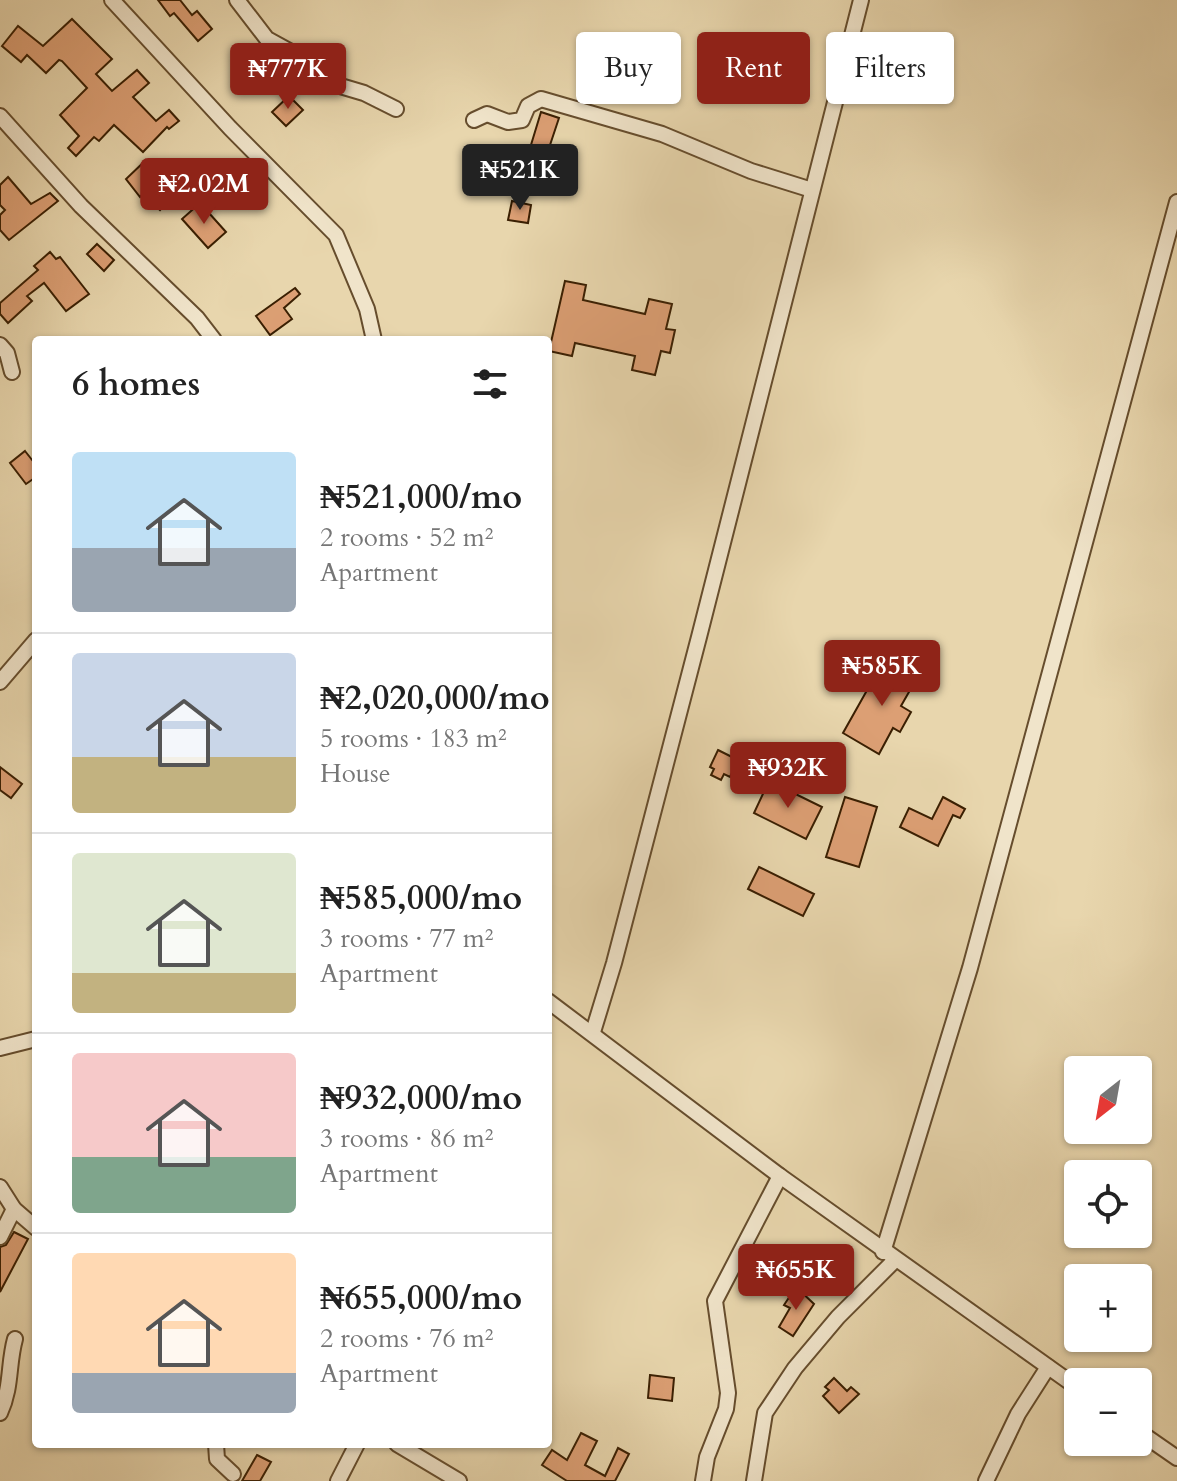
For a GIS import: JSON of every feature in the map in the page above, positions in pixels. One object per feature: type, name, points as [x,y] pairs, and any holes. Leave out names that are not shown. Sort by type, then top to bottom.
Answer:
[{"type":"street","points":[[112,0],[230,128],[336,235],[367,309],[373,336]]},
{"type":"street","points":[[237,0],[267,39],[309,62],[337,85],[364,93],[396,109]]},
{"type":"street","points":[[593,1032],[699,637],[861,0]]},
{"type":"street","points":[[474,120],[487,114],[508,122],[522,120],[528,106],[541,99],[662,134],[751,171],[812,190]]},
{"type":"street","points":[[0,116],[81,206],[197,318],[211,336]]},
{"type":"street","points":[[754,1481],[765,1413],[795,1368],[889,1256],[1177,202]]},
{"type":"street","points":[[0,345],[7,353],[12,372]]},
{"type":"street","points":[[0,682],[32,645]]},
{"type":"street","points":[[552,1004],[889,1256],[1064,1378]]},
{"type":"street","points":[[0,1048],[32,1040]]},
{"type":"street","points":[[703,1481],[707,1457],[726,1409],[728,1393],[715,1301],[780,1176]]},
{"type":"street","points":[[0,1187],[14,1209],[32,1225]]},
{"type":"street","points":[[0,1237],[14,1209]]},
{"type":"street","points":[[0,1413],[11,1381],[8,1362],[15,1339]]},
{"type":"street","points":[[986,1481],[1018,1414],[1048,1367]]},
{"type":"street","points":[[1152,1441],[1177,1458]]},
{"type":"street","points":[[216,1448],[217,1459],[233,1474]]},
{"type":"street","points":[[338,1481],[355,1448]]},
{"type":"street","points":[[404,1448],[459,1481]]},
{"type":"building","points":[[158,0],[180,0],[192,15],[197,11],[212,29],[198,41],[174,13],[170,16]]},
{"type":"building","points":[[72,19],[112,59],[96,74],[112,91],[137,70],[149,83],[133,97],[156,121],[169,110],[179,121],[169,129],[167,127],[143,152],[114,125],[99,141],[94,137],[76,156],[68,148],[79,136],[60,115],[87,88],[62,61],[59,60],[46,73],[27,55],[21,62],[2,46],[18,26],[43,46]]},
{"type":"building","points":[[289,96],[303,110],[286,126],[272,112]]},
{"type":"building","points":[[541,112],[559,118],[544,163],[527,158]]},
{"type":"building","points":[[146,160],[167,180],[184,164],[200,181],[188,193],[182,186],[160,210],[143,194],[140,197],[126,179]]},
{"type":"building","points":[[8,177],[31,204],[50,193],[58,201],[9,240],[0,230],[0,215],[5,210],[0,205],[0,185]]},
{"type":"building","points":[[512,201],[531,205],[528,223],[508,220]]},
{"type":"building","points":[[200,203],[226,232],[208,248],[182,219]]},
{"type":"building","points":[[97,244],[114,260],[104,271],[87,254]]},
{"type":"building","points":[[50,252],[56,259],[60,257],[89,294],[66,311],[44,283],[27,296],[32,301],[8,323],[0,314],[0,303],[38,270],[34,266]]},
{"type":"building","points":[[565,281],[586,285],[583,300],[645,314],[649,299],[672,304],[666,329],[675,330],[670,353],[661,351],[655,375],[632,370],[635,356],[575,343],[572,356],[552,352],[552,338]]},
{"type":"building","points":[[295,288],[300,294],[284,308],[292,319],[270,335],[256,316]]},
{"type":"building","points":[[25,451],[32,460],[32,480],[26,484],[10,463]]},
{"type":"building","points":[[884,660],[917,678],[901,706],[911,712],[900,732],[893,728],[879,754],[843,733]]},
{"type":"building","points":[[718,750],[738,760],[730,777],[724,774],[721,780],[711,775],[714,769],[710,767]]},
{"type":"building","points":[[0,767],[22,784],[11,798],[0,790]]},
{"type":"building","points":[[769,781],[822,807],[806,839],[754,813]]},
{"type":"building","points":[[845,797],[877,807],[859,867],[826,857]]},
{"type":"building","points":[[943,797],[965,809],[960,818],[953,815],[938,846],[900,827],[909,808],[932,819]]},
{"type":"building","points":[[759,867],[814,894],[803,916],[748,889]]},
{"type":"building","points":[[14,1232],[28,1239],[0,1292],[0,1247],[6,1245]]},
{"type":"building","points":[[796,1287],[814,1304],[793,1336],[779,1327],[790,1308],[784,1305]]},
{"type":"building","points":[[650,1375],[674,1378],[672,1401],[648,1398]]},
{"type":"building","points":[[834,1378],[847,1391],[851,1387],[859,1394],[839,1413],[823,1396],[829,1390],[825,1387]]},
{"type":"building","points":[[581,1433],[597,1441],[585,1465],[605,1476],[618,1448],[629,1454],[615,1481],[567,1481],[542,1465],[552,1450],[567,1460]]},
{"type":"building","points":[[257,1455],[271,1462],[260,1481],[242,1481]]}]
